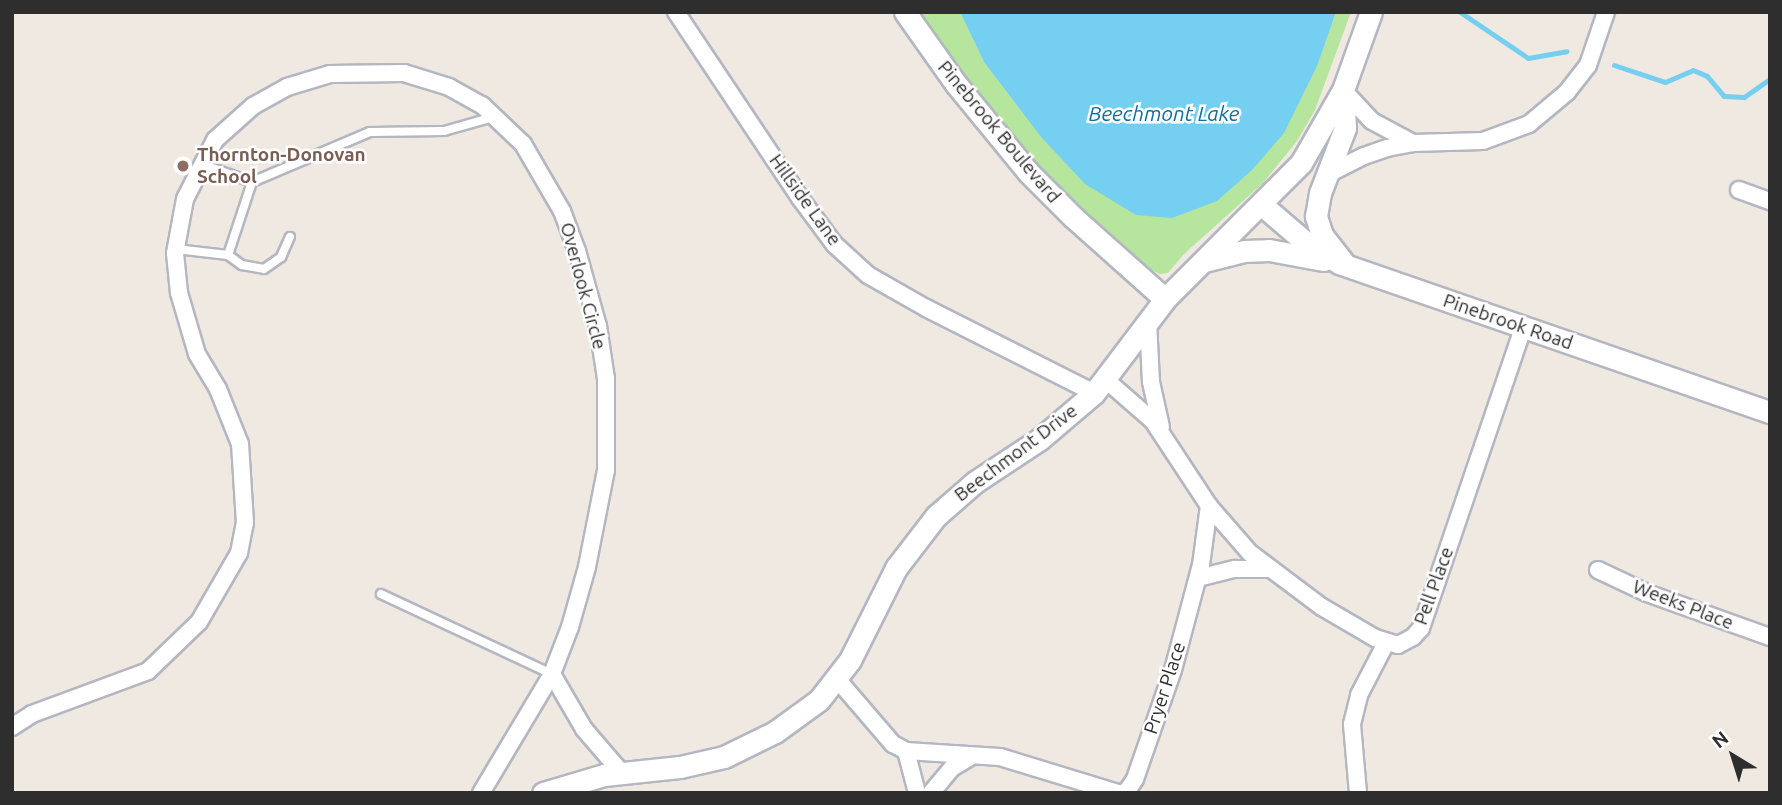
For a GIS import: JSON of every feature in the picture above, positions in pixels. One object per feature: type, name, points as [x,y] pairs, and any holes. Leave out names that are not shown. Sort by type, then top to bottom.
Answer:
[{"type":"street","name":"Hillside Lane","points":[[676,12],[800,198],[834,244],[859,267],[926,308],[1100,386]]},
{"type":"street","name":"Pinebrook Boulevard","points":[[905,12],[956,84],[1028,172],[1073,217],[1165,299]]},
{"type":"street","name":"Beechmont Drive","points":[[543,793],[587,778],[695,765],[735,753],[797,718],[837,679],[895,568],[936,516],[969,487],[1040,439],[1100,386],[1165,299],[1200,262],[1262,205],[1311,149],[1343,90],[1371,12]]},
{"type":"street","points":[[1326,175],[1364,156],[1413,143],[1483,141],[1529,124],[1561,98],[1588,65],[1606,12]]},
{"type":"street","name":"Overlook Circle","points":[[12,727],[32,714],[148,671],[199,622],[239,553],[245,523],[240,444],[218,389],[193,343],[179,293],[176,249],[185,199],[215,140],[253,106],[287,87],[330,74],[404,73],[449,87],[482,105],[523,144],[562,211],[597,326],[606,379],[606,470],[587,567],[552,674],[481,793]]},
{"type":"street","points":[[1343,90],[1372,121],[1413,143]]},
{"type":"street","points":[[1343,90],[1345,128],[1326,175],[1318,202],[1317,222],[1322,235],[1343,265]]},
{"type":"street","points":[[1739,190],[1770,201]]},
{"type":"street","name":"Pinebrook Road","points":[[1262,205],[1310,246],[1343,265],[1770,412]]},
{"type":"street","points":[[1200,262],[1244,251],[1269,250],[1343,265]]},
{"type":"street","points":[[1148,320],[1150,382],[1162,433]]},
{"type":"street","name":"Pell Place","points":[[1386,643],[1405,643],[1420,628],[1523,328]]},
{"type":"street","points":[[1100,386],[1144,411],[1162,433],[1209,506],[1269,569],[1317,604],[1386,643],[1363,686],[1352,724],[1358,793]]},
{"type":"street","name":"Pryer Place","points":[[906,751],[1000,757],[1125,792],[1173,670],[1198,578],[1209,506]]},
{"type":"street","points":[[1198,578],[1235,569],[1269,569]]},
{"type":"street","name":"Weeks Place","points":[[1598,570],[1647,593],[1770,637]]},
{"type":"street","points":[[552,674],[584,729],[621,772]]},
{"type":"street","points":[[837,679],[893,744],[906,751],[917,793]]},
{"type":"street","points":[[931,793],[952,768],[970,756]]},
{"type":"lane","points":[[201,164],[252,182],[370,132],[444,131],[494,117]]},
{"type":"lane","points":[[228,255],[252,182]]},
{"type":"lane","points":[[176,249],[228,255],[242,265],[264,269],[281,257],[290,237]]},
{"type":"lane","points":[[381,594],[552,674]]},
{"type":"green space","name":"Beechmont Lake","points":[[912,12],[960,12],[984,62],[1318,64],[1336,12],[1351,12],[1315,110],[1297,141],[1262,184],[1184,254],[1168,273],[1160,274],[1142,265],[1066,202],[939,53]]},
{"type":"water","name":"Beechmont Lake","points":[[960,12],[1336,12],[1318,64],[1284,133],[1252,170],[1217,201],[1172,218],[1136,215],[1085,184],[1042,138],[984,62]]},
{"type":"waterway","points":[[1460,12],[1528,58],[1566,51]]},
{"type":"waterway","points":[[1614,65],[1665,82],[1693,70],[1707,76],[1724,96],[1744,97],[1770,79]]},
{"type":"place","name":"Thornton-Donovan School","points":[[183,166]]}]
